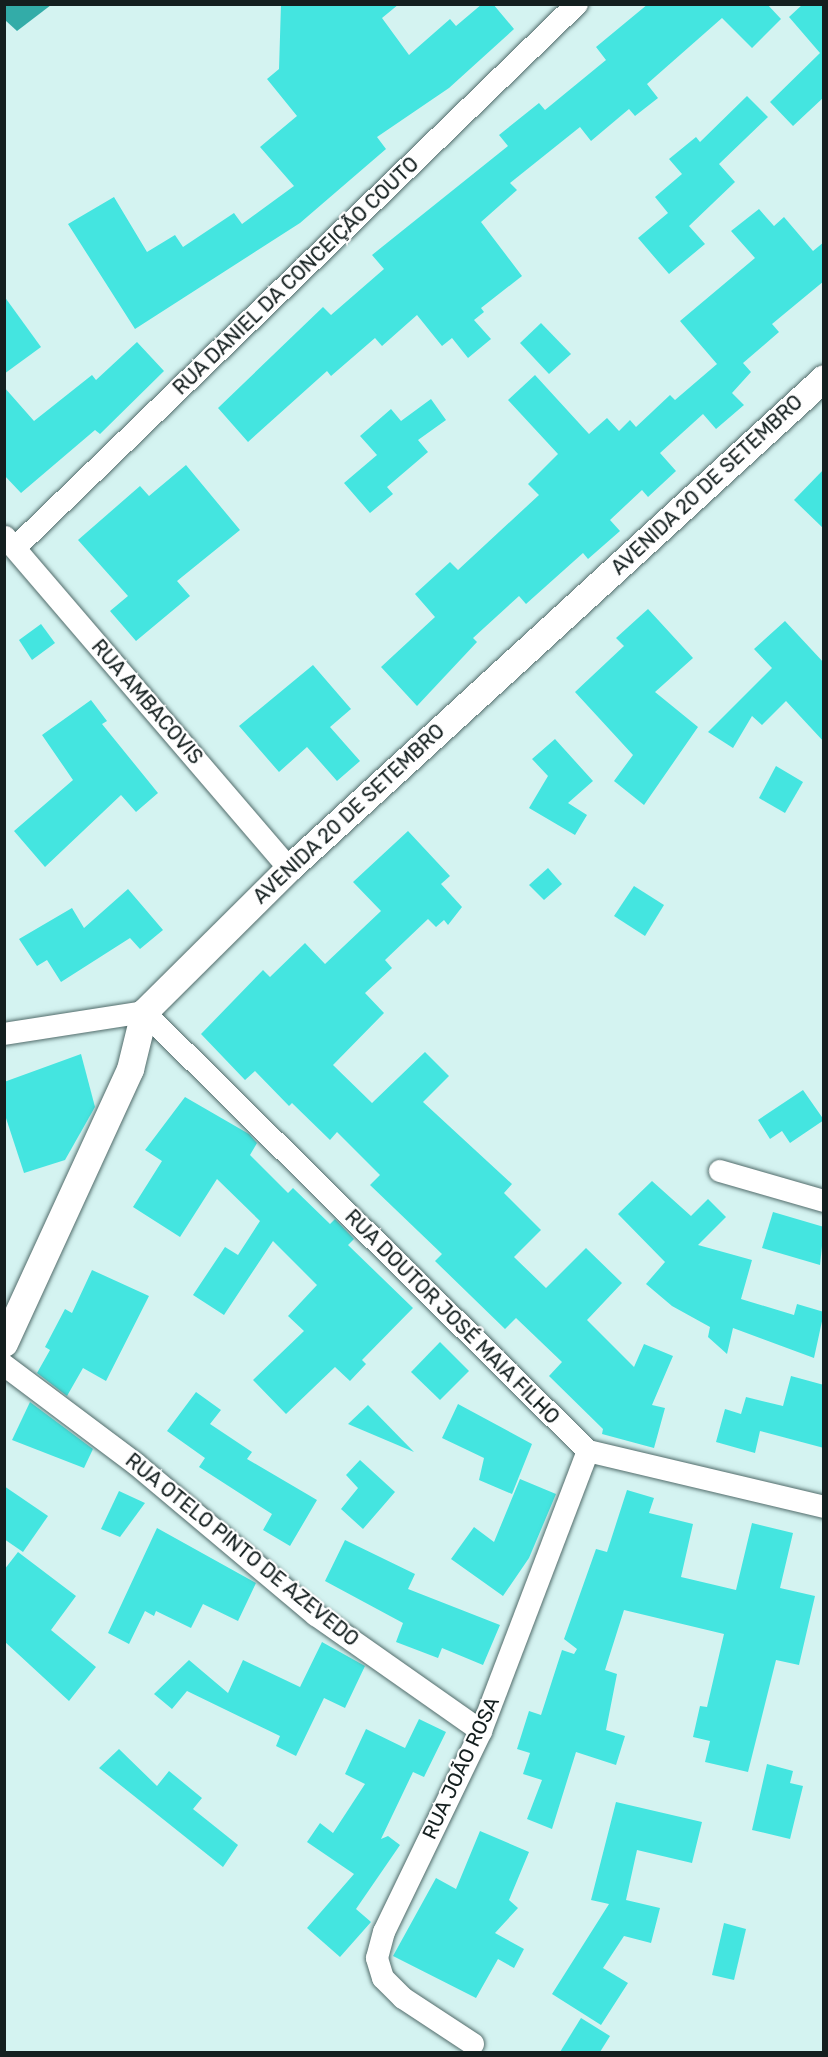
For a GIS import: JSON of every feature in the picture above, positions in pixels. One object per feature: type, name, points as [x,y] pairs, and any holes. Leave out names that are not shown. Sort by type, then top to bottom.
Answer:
[{"type":"street","name":"RUA DANIEL DA CONCEIÇÃO COUTO","points":[[10,542],[577,4]]},
{"type":"street","name":"AVENIDA 20 DE SETEMBRO","points":[[144,1012],[289,868],[824,378]]},
{"type":"street","name":"RUA AMBACOVIS","points":[[10,542],[289,868]]},
{"type":"street","points":[[4,1034],[144,1012],[130,1069],[4,1343]]},
{"type":"street","name":"RUA DOUTOR JOSÉ MAIA FILHO","points":[[144,1012],[588,1451]]},
{"type":"street","points":[[720,1170],[824,1201]]},
{"type":"street","name":"RUA OTELO PINTO DE AZEVEDO","points":[[4,1365],[136,1464],[316,1615],[482,1731]]},
{"type":"street","points":[[588,1451],[824,1507]]},
{"type":"street","name":"RUA JOÃO ROSA","points":[[473,2044],[403,1998],[383,1978],[377,1958],[384,1932],[482,1731],[588,1451]]},
{"type":"water","points":[[5,4],[51,5],[17,31],[5,20]]},
{"type":"building","points":[[281,4],[399,4],[382,18],[409,55],[450,19],[456,26],[482,4],[493,4],[514,29],[449,88],[377,137],[386,149],[300,223],[135,329],[68,224],[114,197],[147,252],[175,235],[183,247],[234,213],[242,224],[294,186],[260,147],[297,116],[267,79],[279,69]]},
{"type":"building","points":[[648,4],[767,4],[781,19],[752,48],[722,18],[647,84],[658,98],[635,116],[629,109],[591,141],[580,127],[510,183],[517,190],[481,222],[522,276],[481,308],[484,312],[474,320],[491,339],[468,358],[452,338],[442,346],[417,315],[382,346],[375,338],[331,376],[327,371],[248,442],[218,408],[323,307],[331,315],[384,269],[372,255],[508,146],[499,135],[539,103],[545,110],[606,60],[596,47]]},
{"type":"building","points":[[803,4],[824,4],[824,97],[793,126],[770,102],[820,53],[789,17]]},
{"type":"building","points":[[747,96],[768,117],[719,164],[735,182],[689,226],[705,244],[669,274],[638,238],[668,213],[655,197],[682,174],[669,159],[696,137],[700,142]]},
{"type":"building","points":[[759,209],[774,226],[784,217],[813,251],[824,242],[824,281],[772,324],[779,332],[743,363],[751,372],[732,393],[744,405],[716,429],[703,414],[660,453],[676,471],[648,497],[642,490],[610,520],[620,531],[588,559],[583,553],[526,604],[519,596],[473,638],[477,642],[417,706],[381,667],[435,617],[415,594],[450,562],[458,570],[539,495],[528,484],[558,454],[508,400],[535,375],[589,434],[607,418],[619,431],[630,420],[636,427],[670,395],[675,400],[717,364],[680,321],[755,258],[731,231]]},
{"type":"building","points":[[4,296],[41,347],[4,374]]},
{"type":"building","points":[[541,323],[571,354],[549,374],[520,343]]},
{"type":"building","points":[[137,342],[164,371],[100,434],[95,430],[21,493],[4,475],[4,387],[34,421],[92,375],[96,380]]},
{"type":"building","points":[[431,399],[446,420],[418,440],[428,452],[387,487],[393,494],[370,513],[344,483],[377,455],[360,436],[391,409],[401,421]]},
{"type":"building","points":[[186,465],[240,530],[177,581],[190,596],[136,641],[110,611],[128,596],[78,540],[140,486],[149,496]]},
{"type":"building","points":[[824,469],[824,529],[794,500]]},
{"type":"building","points":[[648,609],[693,658],[655,692],[698,727],[644,805],[614,781],[633,755],[575,692],[624,646],[616,638]]},
{"type":"building","points":[[785,621],[824,663],[824,742],[786,701],[762,725],[752,716],[733,748],[708,732],[772,668],[754,649]]},
{"type":"building","points":[[41,624],[55,643],[32,660],[19,640]]},
{"type":"building","points":[[313,665],[351,709],[330,727],[360,761],[337,781],[307,747],[279,772],[239,726]]},
{"type":"building","points":[[91,700],[107,721],[102,724],[158,793],[136,812],[121,795],[45,867],[14,831],[73,780],[42,735]]},
{"type":"building","points":[[555,739],[593,781],[568,803],[587,815],[575,835],[529,808],[548,776],[532,759]]},
{"type":"building","points":[[776,766],[803,782],[785,813],[759,798]]},
{"type":"building","points":[[408,831],[450,876],[441,884],[462,907],[448,925],[444,920],[436,927],[428,919],[385,960],[392,968],[365,993],[384,1013],[333,1065],[372,1103],[425,1052],[449,1076],[423,1102],[512,1184],[504,1193],[541,1230],[514,1257],[546,1288],[586,1248],[622,1283],[587,1320],[634,1367],[644,1344],[673,1356],[652,1405],[665,1408],[654,1448],[602,1434],[603,1429],[549,1376],[562,1362],[516,1318],[505,1329],[435,1261],[442,1254],[370,1185],[380,1175],[337,1132],[330,1140],[292,1103],[289,1106],[255,1071],[245,1080],[201,1034],[263,970],[270,977],[305,943],[325,964],[381,911],[353,882]]},
{"type":"building","points":[[548,868],[562,884],[544,900],[529,885]]},
{"type":"building","points":[[634,886],[664,905],[645,936],[614,916]]},
{"type":"building","points":[[128,889],[163,930],[140,949],[130,938],[61,982],[47,960],[37,966],[19,939],[72,908],[84,928]]},
{"type":"building","points":[[81,1054],[95,1107],[65,1160],[24,1173],[4,1112],[4,1082]]},
{"type":"building","points":[[803,1090],[824,1120],[790,1143],[782,1131],[770,1139],[758,1120]]},
{"type":"building","points":[[185,1097],[249,1134],[257,1143],[250,1155],[288,1193],[293,1188],[330,1224],[335,1219],[354,1239],[348,1245],[413,1308],[362,1360],[366,1364],[350,1381],[335,1367],[286,1414],[253,1380],[304,1331],[288,1316],[317,1285],[273,1241],[224,1315],[193,1295],[225,1247],[238,1255],[260,1221],[217,1179],[180,1237],[133,1207],[162,1161],[145,1150]]},
{"type":"building","points":[[652,1181],[691,1216],[708,1199],[726,1217],[698,1245],[752,1260],[741,1299],[794,1315],[797,1304],[824,1312],[814,1358],[733,1328],[727,1354],[708,1337],[710,1327],[672,1306],[646,1284],[665,1262],[618,1214]]},
{"type":"building","points":[[773,1212],[824,1227],[820,1265],[762,1248]]},
{"type":"building","points":[[92,1270],[149,1296],[106,1381],[83,1368],[67,1396],[37,1373],[50,1350],[45,1347],[65,1309],[72,1313]]},
{"type":"building","points":[[440,1342],[469,1371],[440,1400],[411,1372]]},
{"type":"building","points":[[791,1376],[824,1385],[824,1448],[760,1431],[755,1453],[716,1442],[725,1409],[741,1414],[746,1397],[783,1406]]},
{"type":"building","points":[[196,1392],[221,1410],[210,1424],[252,1452],[247,1459],[317,1500],[290,1546],[263,1530],[272,1514],[199,1467],[205,1458],[167,1431]]},
{"type":"building","points":[[30,1402],[93,1449],[84,1468],[12,1440]]},
{"type":"building","points":[[458,1404],[532,1444],[512,1494],[479,1480],[484,1458],[442,1438]]},
{"type":"building","points":[[368,1405],[414,1452],[348,1424]]},
{"type":"building","points":[[360,1460],[395,1492],[363,1529],[341,1509],[358,1488],[346,1475]]},
{"type":"building","points":[[520,1479],[556,1494],[529,1558],[503,1596],[451,1559],[474,1527],[494,1542]]},
{"type":"building","points":[[4,1486],[48,1516],[23,1552],[4,1539]]},
{"type":"building","points":[[627,1490],[654,1498],[649,1513],[693,1524],[681,1577],[736,1590],[752,1523],[793,1533],[780,1588],[815,1596],[799,1665],[776,1660],[748,1772],[705,1762],[710,1741],[693,1737],[700,1706],[707,1707],[724,1634],[624,1610],[605,1670],[617,1674],[606,1730],[625,1736],[616,1765],[576,1752],[552,1829],[527,1819],[542,1780],[523,1774],[530,1753],[517,1749],[529,1711],[541,1715],[562,1650],[574,1654],[577,1649],[564,1639],[596,1549],[607,1552]]},
{"type":"building","points":[[119,1491],[145,1503],[120,1537],[101,1529]]},
{"type":"building","points":[[157,1528],[256,1583],[238,1621],[203,1604],[191,1628],[156,1611],[154,1616],[145,1611],[129,1644],[108,1633]]},
{"type":"building","points":[[345,1540],[415,1574],[408,1589],[500,1625],[483,1665],[442,1648],[438,1658],[396,1642],[403,1623],[325,1581]]},
{"type":"building","points":[[18,1552],[76,1596],[51,1630],[96,1667],[69,1701],[4,1641],[4,1570]]},
{"type":"building","points":[[322,1642],[365,1666],[345,1708],[324,1698],[296,1756],[276,1746],[280,1736],[187,1691],[172,1709],[154,1694],[189,1660],[228,1693],[243,1660],[300,1687]]},
{"type":"building","points":[[419,1719],[446,1732],[424,1777],[413,1772],[381,1839],[388,1836],[400,1845],[356,1909],[371,1922],[340,1957],[307,1928],[354,1874],[307,1842],[320,1823],[333,1833],[365,1784],[345,1774],[366,1729],[405,1748]]},
{"type":"building","points":[[119,1749],[157,1786],[169,1771],[202,1798],[193,1809],[238,1845],[223,1867],[99,1768]]},
{"type":"building","points":[[767,1764],[793,1771],[790,1783],[803,1786],[790,1839],[752,1830]]},
{"type":"building","points":[[616,1802],[702,1822],[692,1863],[637,1850],[626,1900],[660,1908],[651,1943],[624,1936],[603,1968],[628,1983],[601,2025],[552,1994],[609,1904],[591,1900]]},
{"type":"building","points":[[480,1831],[529,1852],[509,1900],[518,1908],[495,1933],[524,1949],[514,1968],[498,1959],[476,1998],[393,1956],[436,1878],[456,1889]]},
{"type":"building","points":[[724,1923],[746,1929],[734,1980],[712,1975]]},
{"type":"building","points":[[581,2018],[610,2036],[600,2052],[560,2052]]}]
